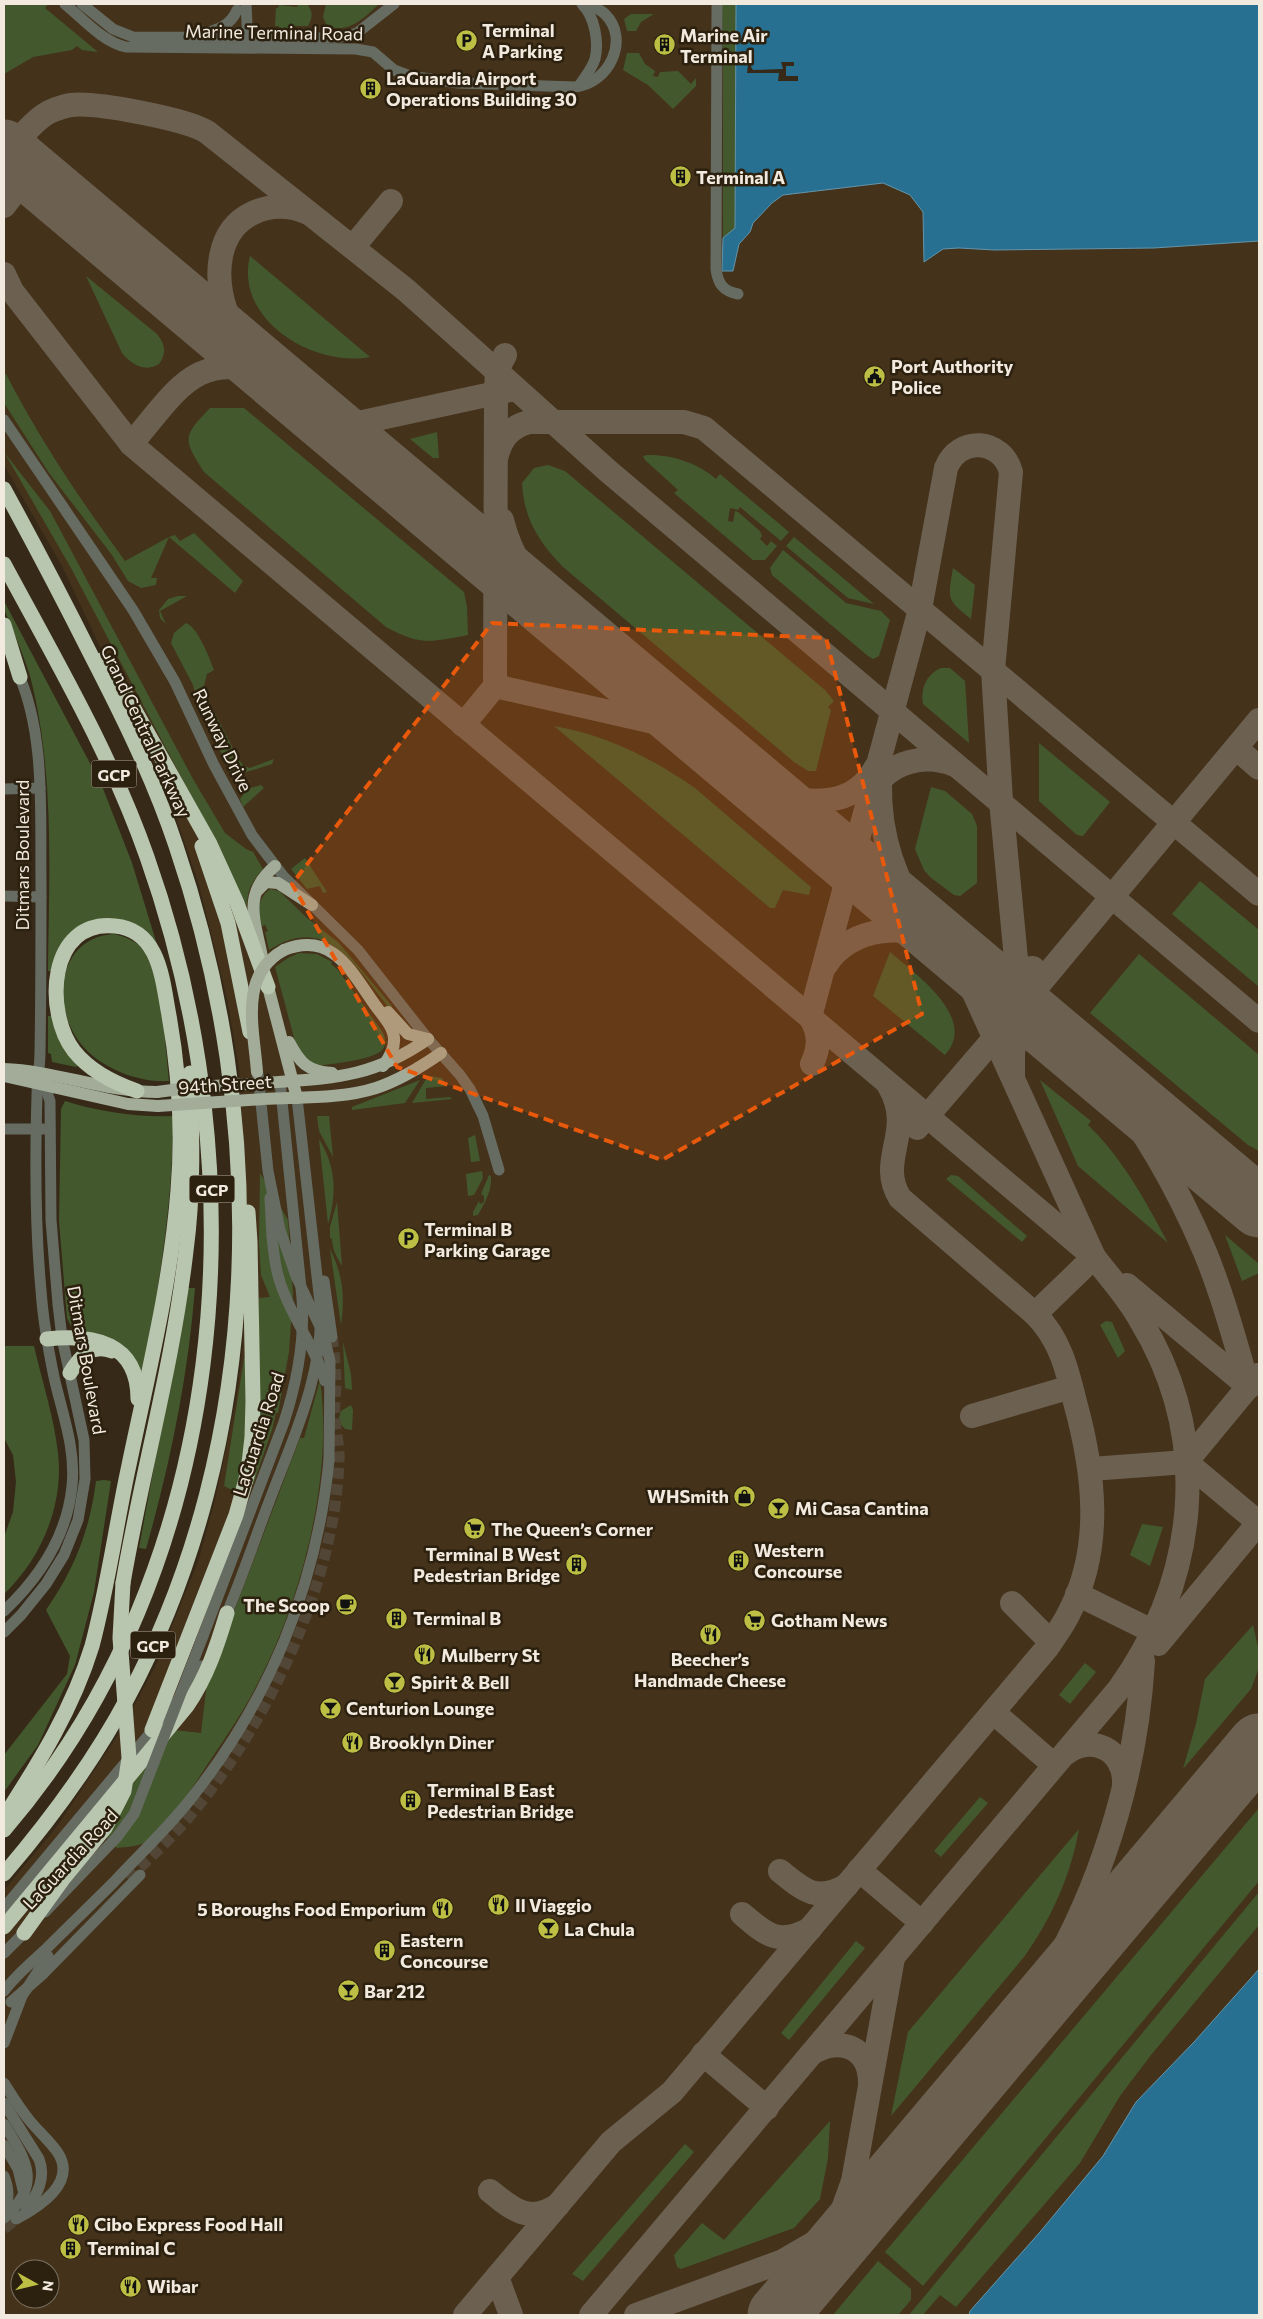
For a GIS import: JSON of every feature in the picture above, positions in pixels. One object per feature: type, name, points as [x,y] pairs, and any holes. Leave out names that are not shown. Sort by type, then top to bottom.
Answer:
[{"type":"highway","name":"Grand Central Parkway","points":[[4,489],[71,615],[132,738],[167,819],[202,932],[228,1058],[237,1137],[239,1206],[238,1277],[232,1347],[222,1417],[200,1515],[179,1583],[128,1697],[96,1751],[64,1800],[4,1874]]},
{"type":"highway","name":"GCP","points":[[4,564],[83,712],[125,800],[159,892],[187,999],[207,1117],[213,1229],[211,1282],[205,1349],[185,1464],[157,1558],[135,1615],[110,1670],[81,1723],[49,1774],[4,1830]]},
{"type":"highway","points":[[71,615],[121,686],[201,827],[230,884],[268,987]]},
{"type":"highway","points":[[4,625],[20,677]]},
{"type":"highway","points":[[156,748],[201,846],[228,924],[261,1078]]},
{"type":"highway","points":[[4,1817],[52,1738],[84,1670],[100,1613],[165,1289],[175,1228],[180,1147],[178,1088],[167,1004],[160,968],[155,953],[143,938],[126,928],[110,925],[97,927],[79,936],[69,945],[62,957],[55,988],[57,1015],[65,1037],[80,1058],[104,1076],[137,1091]]},
{"type":"highway","points":[[24,1933],[63,1879],[105,1828],[124,1791],[130,1758],[120,1638],[123,1583],[170,1360],[187,1250],[192,1150],[187,999]]},
{"type":"highway","points":[[152,1730],[236,1515],[245,1485],[250,1455],[253,1391],[250,1231],[228,1058]]},
{"type":"highway","points":[[47,1339],[82,1337],[104,1342],[123,1357],[134,1374],[138,1392],[138,1409],[128,1470]]},
{"type":"highway","points":[[70,1373],[84,1354],[92,1350],[108,1349],[123,1357]]},
{"type":"highway","points":[[4,1927],[187,1706],[204,1680],[216,1651],[227,1613]]},
{"type":"main road","points":[[275,866],[260,880],[253,900],[253,911],[268,987],[297,1098]]},
{"type":"main road","points":[[253,900],[263,885],[274,882],[282,884],[312,905]]},
{"type":"main road","points":[[261,1078],[252,1007],[253,990],[258,975],[265,964],[284,950],[304,944],[326,949],[345,963],[393,1034],[394,1047],[383,1066]]},
{"type":"main road","points":[[359,982],[408,1034],[428,1039]]},
{"type":"main road","points":[[278,1022],[296,1056],[307,1066],[328,1073],[360,1073]]},
{"type":"main road","name":"94th Street","points":[[4,1076],[157,1092],[261,1078],[280,1082],[294,1081],[360,1073],[383,1066],[428,1039]]},
{"type":"main road","name":"94th Street","points":[[4,1069],[128,1104],[158,1106],[355,1093],[374,1089],[403,1076],[441,1053]]},
{"type":"street","name":"Marine Terminal Road","points":[[65,4],[103,36],[121,46],[243,43],[348,36],[357,33],[394,4]]},
{"type":"street","name":"Marine Terminal Road","points":[[82,4],[113,29],[127,36],[196,37],[243,43],[356,48],[373,52],[394,70],[410,76],[458,83],[579,86],[591,83],[601,77],[612,62],[615,49],[615,36],[608,18],[605,14],[588,4]]},
{"type":"street","points":[[579,86],[595,60],[596,43],[594,28],[589,14],[582,4]]},
{"type":"street","points":[[715,5],[716,269],[721,287],[738,294]]},
{"type":"street","points":[[240,6],[243,43]]},
{"type":"street","points":[[196,37],[225,25],[232,20],[240,6]]},
{"type":"street","name":"Runway Drive","points":[[4,420],[133,610],[175,682],[246,826],[275,866],[348,939],[428,1039],[460,1075],[478,1103],[499,1170]]},
{"type":"street","name":"Ditmars Boulevard","points":[[4,643],[20,677],[32,724],[40,788],[41,1081],[37,1129],[37,1228],[47,1339],[54,1377],[70,1440],[72,1463],[71,1494],[61,1535],[50,1557],[32,1582],[4,1611]]},
{"type":"street","points":[[4,788],[40,788]]},
{"type":"street","points":[[4,896],[40,897]]},
{"type":"street","points":[[261,1078],[277,1273],[283,1293],[317,1356],[325,1381]]},
{"type":"street","name":"Ditmars Boulevard","points":[[4,1632],[21,1615],[56,1571],[78,1520],[83,1498],[86,1460],[83,1435],[62,1338],[51,1220],[50,1101],[41,1081]]},
{"type":"street","name":"LaGuardia Road","points":[[4,1953],[73,1885],[117,1837],[134,1814],[279,1436],[298,1370],[303,1333],[303,1312],[280,1082]]},
{"type":"street","name":"LaGuardia Road","points":[[4,1908],[201,1669],[227,1613],[300,1420],[313,1376],[321,1325],[297,1098]]},
{"type":"street","points":[[4,1129],[51,1130]]},
{"type":"street","points":[[4,1990],[103,1893],[192,1797],[229,1747],[257,1701],[278,1658],[296,1612],[312,1562],[323,1508],[329,1460],[331,1380],[328,1351],[321,1329],[290,1262],[280,1230],[268,1171]]},
{"type":"street","points":[[313,1249],[324,1277],[332,1337]]},
{"type":"street","points":[[8,2005],[44,1973],[140,1875]]},
{"type":"street","points":[[8,2005],[64,1945]]},
{"type":"street","points":[[4,2043],[22,1996],[48,1956]]},
{"type":"street","points":[[4,2083],[24,2114],[57,2152],[63,2166],[63,2174],[58,2188],[29,2212],[16,2219]]},
{"type":"street","points":[[4,2103],[39,2159],[42,2172],[39,2188],[32,2202],[16,2219]]},
{"type":"street","points":[[4,2124],[24,2156],[28,2173],[27,2184],[20,2200],[4,2218]]},
{"type":"street","points":[[4,2145],[20,2174],[24,2203],[16,2219]]},
{"type":"street","points":[[4,2188],[39,2159]]},
{"type":"street","points":[[4,2176],[8,2193],[4,2211]]},
{"type":"highlighted area","points":[[492,623],[826,638],[922,1014],[662,1160],[397,1067],[292,884]]},
{"type":"shaded area","points":[[4,4],[736,4],[733,271],[739,244],[750,232],[753,223],[772,203],[783,195],[883,183],[910,195],[923,212],[925,262],[943,249],[1154,248],[1259,241],[1259,1969],[1194,2042],[1136,2102],[1103,2156],[1040,2232],[970,2311],[969,2315],[4,2315],[4,1890],[55,1829],[118,1735],[155,1667],[198,1562],[215,1500],[235,1406],[242,1354],[245,1303],[247,1228],[239,1069],[227,998],[199,885],[173,809],[156,766],[63,568],[4,465]]},
{"type":"green space","points":[[4,4],[48,4],[45,8],[98,52],[82,50],[77,46],[72,50],[33,57],[4,74]]},
{"type":"green space","points":[[298,4],[307,4],[310,9],[311,20],[308,26],[291,26],[291,30],[279,30],[279,26],[275,26],[276,8],[279,5],[297,7]]},
{"type":"green space","points":[[326,4],[379,4],[356,23],[342,28],[335,28],[327,26],[323,17]]},
{"type":"green space","points":[[722,4],[736,4],[736,52],[723,52]]},
{"type":"green space","points":[[631,14],[654,14],[641,22],[636,31],[627,31],[624,19]]},
{"type":"green space","points":[[627,53],[639,53],[645,64],[655,71],[653,76],[658,77],[660,72],[678,71],[691,84],[696,78],[696,86],[673,109],[648,85],[623,70]]},
{"type":"green space","points":[[723,55],[736,55],[735,229],[723,238]]},
{"type":"green space","points":[[250,256],[370,357],[348,358],[325,355],[303,347],[283,335],[266,319],[254,300],[248,279]]},
{"type":"green space","points":[[86,276],[157,334],[162,341],[164,349],[159,364],[148,368],[138,366],[129,361],[122,353]]},
{"type":"green space","points":[[6,374],[62,470],[125,561],[169,537],[151,578],[157,578],[156,585],[141,588],[128,581],[112,555],[49,473],[4,403],[4,375]]},
{"type":"green space","points":[[210,408],[244,408],[464,592],[467,607],[468,635],[426,641],[408,637],[386,627],[204,472],[192,452],[189,438],[194,426]]},
{"type":"green space","points":[[437,432],[439,458],[433,458],[410,439]]},
{"type":"green space","points":[[4,452],[50,511],[193,779],[225,833],[253,852],[263,869],[251,886],[247,906],[71,568]]},
{"type":"green space","points":[[643,456],[666,456],[684,461],[700,468],[716,479],[720,474],[789,532],[781,541],[740,507],[738,510],[730,508],[728,521],[733,522],[735,511],[738,512],[760,531],[762,536],[760,539],[767,546],[771,541],[777,546],[765,560],[753,560],[674,493],[678,490],[645,460]]},
{"type":"green space","points":[[548,465],[565,471],[825,690],[834,701],[828,707],[831,710],[816,771],[808,771],[794,762],[554,558],[534,530],[526,508],[522,483],[534,468]]},
{"type":"green space","points":[[194,533],[243,581],[235,593],[169,537],[175,535],[180,541]]},
{"type":"green space","points":[[794,537],[874,604],[848,598],[786,546]]},
{"type":"green space","points":[[783,550],[846,603],[881,611],[890,620],[879,656],[873,659],[868,656],[772,575],[770,568]]},
{"type":"green space","points":[[953,568],[975,585],[971,619],[957,607],[951,598],[950,586]]},
{"type":"green space","points":[[187,596],[160,611],[166,624],[160,618],[159,610],[168,599]]},
{"type":"green space","points":[[4,601],[102,786],[132,863],[158,948],[95,922],[52,971],[48,971],[49,822],[44,748],[30,676],[4,609]]},
{"type":"green space","points":[[186,623],[199,636],[214,670],[207,674],[203,690],[239,760],[244,766],[250,768],[274,759],[272,764],[240,774],[231,774],[196,699],[193,685],[171,643],[174,633]]},
{"type":"green space","points":[[941,668],[950,668],[965,681],[969,743],[923,704],[923,692],[928,678]]},
{"type":"green space","points":[[554,726],[592,735],[628,749],[679,777],[695,788],[811,887],[809,895],[783,890],[775,908],[770,908]]},
{"type":"green space","points":[[1039,743],[1110,802],[1083,836],[1077,835],[1039,801]]},
{"type":"green space","points":[[261,785],[264,788],[243,807],[240,799],[247,789]]},
{"type":"green space","points":[[931,787],[945,791],[972,814],[977,826],[977,883],[960,896],[954,895],[930,877],[924,870],[915,849]]},
{"type":"green space","points":[[305,858],[327,892],[323,893],[320,886],[307,889],[291,869]]},
{"type":"green space","points":[[1200,881],[1259,930],[1259,987],[1172,914]]},
{"type":"green space","points":[[270,889],[279,891],[307,918],[338,942],[392,1006],[391,1010],[353,963],[340,950],[325,941],[309,937],[290,940],[269,950],[265,932],[268,931],[265,925],[262,926],[259,910],[263,897]]},
{"type":"green space","points":[[114,934],[135,942],[150,961],[159,994],[169,1081],[156,1081],[130,1076],[105,1064],[84,1047],[76,1037],[68,1021],[64,1005],[63,988],[66,972],[72,958],[82,946],[96,938]]},
{"type":"green space","points":[[890,952],[927,984],[949,1012],[954,1026],[953,1041],[945,1055],[873,996]]},
{"type":"green space","points":[[299,953],[317,954],[332,962],[331,964],[338,970],[382,1031],[385,1040],[383,1049],[362,1059],[315,1066],[299,1056],[275,967]]},
{"type":"green space","points":[[1139,954],[1259,1055],[1259,1151],[1248,1145],[1090,1013]]},
{"type":"green space","points":[[48,1016],[52,1016],[79,1065],[76,1067],[52,1062],[51,1054],[48,1053]]},
{"type":"green space","points":[[430,1076],[442,1078],[447,1086],[426,1088],[426,1099],[450,1097],[452,1099],[412,1103],[426,1079]]},
{"type":"green space","points":[[420,1080],[405,1103],[352,1110],[352,1107]]},
{"type":"green space","points":[[1040,1080],[1091,1121],[1088,1125],[1123,1166],[1168,1243],[1078,1166]]},
{"type":"green space","points":[[65,1101],[118,1113],[173,1116],[168,1213],[160,1276],[143,1372],[139,1372],[78,1331],[71,1326],[67,1318],[59,1221],[61,1109]]},
{"type":"green space","points":[[317,1116],[329,1116],[333,1157],[319,1131]]},
{"type":"green space","points":[[475,1135],[480,1161],[471,1162],[468,1138]]},
{"type":"green space","points":[[319,1139],[325,1149],[332,1170],[334,1191],[328,1224]]},
{"type":"green space","points":[[482,1171],[483,1178],[474,1195],[468,1196],[466,1174]]},
{"type":"green space","points":[[260,1173],[288,1220],[293,1294],[289,1352],[278,1413],[276,1413],[253,1485],[251,1483],[259,1342],[259,1298],[270,1297],[261,1275],[259,1243]]},
{"type":"green space","points":[[489,1175],[491,1176],[491,1181],[488,1196],[478,1215],[473,1216],[479,1201],[480,1204],[484,1202],[484,1196],[481,1194]]},
{"type":"green space","points":[[951,1175],[958,1176],[1027,1236],[1022,1242],[946,1179]]},
{"type":"green space","points":[[337,1202],[342,1266],[330,1238],[330,1227]]},
{"type":"green space","points":[[1225,1235],[1259,1264],[1259,1273],[1242,1281]]},
{"type":"green space","points":[[330,1249],[338,1268],[342,1286],[341,1325]]},
{"type":"green space","points":[[187,1288],[195,1288],[188,1354],[177,1420],[163,1485],[146,1549],[139,1548]]},
{"type":"green space","points":[[1106,1321],[1112,1322],[1125,1351],[1118,1358],[1100,1325]]},
{"type":"green space","points":[[343,1342],[351,1374],[352,1390],[345,1388]]},
{"type":"green space","points":[[4,1346],[34,1346],[54,1426],[59,1473],[53,1511],[39,1548],[29,1565],[4,1594],[4,1537],[13,1512],[16,1482],[13,1455],[4,1438]]},
{"type":"green space","points":[[247,1357],[246,1439],[238,1493],[224,1486],[244,1358]]},
{"type":"green space","points":[[320,1380],[323,1418],[322,1459],[317,1500],[309,1542],[298,1583],[285,1622],[269,1660],[235,1723],[186,1797],[161,1830],[147,1842],[117,1848],[95,1827],[174,1730],[201,1733],[207,1683],[300,1438],[304,1438]]},
{"type":"green space","points":[[351,1405],[353,1410],[352,1430],[345,1429],[338,1421],[341,1411]]},
{"type":"green space","points":[[96,1481],[111,1481],[94,1592],[75,1665],[38,1745],[4,1792],[4,1755],[67,1674],[70,1656],[46,1610],[73,1565],[90,1516]]},
{"type":"green space","points":[[1142,1524],[1163,1527],[1150,1566],[1130,1555]]},
{"type":"green space","points":[[1253,1625],[1259,1652],[1258,1670],[1251,1689],[1183,1769],[1196,1724],[1205,1679]]},
{"type":"green space","points":[[1085,1663],[1096,1672],[1070,1704],[1059,1695]]},
{"type":"green space","points":[[980,1797],[988,1803],[941,1857],[934,1851]]},
{"type":"green space","points":[[1259,1808],[1259,1881],[923,2286],[885,2252]]},
{"type":"green space","points":[[1079,1829],[1071,1863],[1059,1896],[1034,1942],[1024,1957],[891,2116],[908,2032]]},
{"type":"green space","points":[[1259,1892],[1259,1925],[1151,2055],[1120,2096],[1080,2163],[956,2307],[940,2295],[923,2315],[909,2315]]},
{"type":"green space","points":[[856,1941],[865,1948],[789,2040],[781,2033]]},
{"type":"green space","points":[[830,2121],[828,2158],[820,2199],[794,2228],[681,2269],[677,2267],[674,2255],[702,2223],[724,2240]]},
{"type":"green space","points":[[685,2144],[694,2152],[583,2281],[572,2274]]},
{"type":"green space","points":[[878,2261],[911,2289],[911,2300],[898,2315],[833,2315]]},
{"type":"water","points":[[736,4],[1259,4],[1259,241],[1154,248],[943,249],[924,262],[923,212],[910,195],[883,183],[783,195],[772,203],[753,223],[750,232],[739,244],[733,271],[722,271],[723,238],[735,228]]},
{"type":"water","points":[[1259,1969],[1259,2315],[969,2315],[970,2311],[1040,2232],[1103,2156],[1136,2102],[1194,2042]]},
{"type":"pier","points":[[753,51],[751,67],[753,70],[783,69],[781,62],[794,62],[794,66],[786,66],[786,76],[798,76],[798,81],[778,81],[779,73],[747,73],[749,56],[733,55],[733,52]]},
{"type":"taxiway","points":[[4,159],[42,116],[71,105],[100,106],[140,112],[180,122],[207,132],[406,290],[608,471],[1259,1021]]},
{"type":"taxiway","points":[[4,206],[30,172]]},
{"type":"taxiway","points":[[353,247],[391,201]]},
{"type":"taxiway","points":[[253,358],[231,323],[222,298],[220,270],[221,256],[225,243],[231,231],[241,221],[259,210],[279,207],[293,208],[306,212]]},
{"type":"taxiway","points":[[4,274],[12,291],[131,444],[1094,1257],[1125,1296],[1141,1321],[1164,1366],[1179,1413],[1187,1460],[1187,1508],[1180,1555],[1166,1601],[1146,1646],[1119,1689],[591,2315]]},
{"type":"taxiway","points":[[463,725],[495,686],[496,393],[497,370],[505,355]]},
{"type":"taxiway","points":[[131,444],[176,391],[191,379],[207,371],[226,367],[249,369],[276,378]]},
{"type":"taxiway","points":[[335,428],[510,390]]},
{"type":"taxiway","points":[[496,459],[506,435],[516,427],[529,422],[684,422],[704,428],[1259,894]]},
{"type":"taxiway","points":[[812,1064],[818,1040],[816,1029],[810,1017],[920,609],[946,468],[952,457],[960,450],[970,446],[980,445],[999,453],[1006,461],[1011,472],[993,670],[1001,801],[1018,980],[1028,1007],[1048,1029]]},
{"type":"taxiway","points":[[502,520],[516,558],[538,592],[556,614]]},
{"type":"taxiway","points":[[495,686],[658,723],[684,734],[728,759]]},
{"type":"taxiway","points":[[1013,1076],[1013,1053],[1021,1006],[1259,720]]},
{"type":"taxiway","points":[[1236,748],[1259,768]]},
{"type":"taxiway","points":[[873,790],[889,772],[909,762],[932,760],[944,761],[955,765]]},
{"type":"taxiway","points":[[775,798],[818,801],[844,796],[856,790],[867,781],[876,767]]},
{"type":"taxiway","points":[[880,784],[880,804],[886,841],[892,860],[906,894],[927,927]]},
{"type":"taxiway","points":[[826,965],[836,952],[850,942],[865,935],[882,931],[899,930],[933,937],[952,948],[958,957],[1094,1257],[1035,1314]]},
{"type":"taxiway","points":[[984,974],[1033,968]]},
{"type":"taxiway","points":[[917,1128],[1003,1028]]},
{"type":"taxiway","points":[[1099,1072],[1145,1136],[1171,1181],[1194,1228],[1217,1285],[1248,1386]]},
{"type":"taxiway","points":[[465,2315],[611,2142],[672,2092],[1047,1648],[1067,1618],[1080,1588],[1087,1562],[1091,1535],[1091,1482],[1082,1428],[1069,1378],[1057,1344],[1035,1314],[900,1198],[894,1184],[892,1171],[899,1117],[896,1102],[889,1086]]},
{"type":"taxiway","points":[[1216,1170],[1259,1190]]},
{"type":"taxiway","points":[[1127,1285],[1249,1387]]},
{"type":"taxiway","points":[[1091,1469],[1186,1462],[1258,1375]]},
{"type":"taxiway","points":[[972,1416],[1071,1387]]},
{"type":"taxiway","points":[[1186,1462],[1259,1523]]},
{"type":"taxiway","points":[[1158,1644],[1259,1522]]},
{"type":"taxiway","points":[[1077,1594],[1154,1632]]},
{"type":"taxiway","points":[[1012,1603],[1051,1642]]},
{"type":"taxiway","points":[[983,2071],[1022,2017],[1049,1975],[1075,1926],[1091,1890],[1105,1853],[1126,1777],[1140,1700],[1143,1661]]},
{"type":"taxiway","points":[[993,1712],[1054,1765]]},
{"type":"taxiway","points":[[1065,1754],[1085,1745],[1105,1748],[1119,1762],[1123,1771],[1124,1783]]},
{"type":"taxiway","points":[[859,1870],[922,1923]]},
{"type":"taxiway","points":[[780,1871],[803,1889],[811,1892],[827,1893],[847,1885]]},
{"type":"taxiway","points":[[742,1914],[758,1928],[773,1936],[790,1937],[810,1929]]},
{"type":"taxiway","points":[[803,2285],[835,2231],[853,2181],[893,1958]]},
{"type":"taxiway","points":[[811,2054],[832,2046],[851,2048],[865,2060],[869,2070],[870,2083]]},
{"type":"taxiway","points":[[703,2054],[767,2108]]},
{"type":"taxiway","points":[[490,2191],[514,2209],[530,2214],[539,2214],[558,2205]]},
{"type":"taxiway","points":[[636,2315],[783,2261],[835,2231],[876,2199]]},
{"type":"taxiway","points":[[497,2277],[511,2315]]},
{"type":"runway","points":[[4,150],[1259,1207]]},
{"type":"runway","points":[[778,2315],[1259,1744]]},
{"type":"tunnel","points":[[128,1879],[178,1829],[222,1775],[248,1735],[294,1647],[311,1601],[325,1554],[335,1507],[339,1449],[335,1412],[336,1371],[332,1337]]},
{"type":"tunnel","points":[[4,2229],[16,2219]]},
{"type":"place","name":"Terminal A Parking","points":[[466,40]]},
{"type":"place","name":"Marine Air Terminal","points":[[664,45]]},
{"type":"place","name":"LaGuardia Airport Operations Building 30","points":[[370,88]]},
{"type":"place","name":"Terminal A","points":[[680,177]]},
{"type":"place","name":"Port Authority Police","points":[[875,376]]},
{"type":"place","name":"Terminal B Parking Garage","points":[[408,1239]]},
{"type":"place","name":"WHSmith","points":[[745,1496]]},
{"type":"place","name":"Mi Casa Cantina","points":[[779,1508]]},
{"type":"place","name":"The Queen’s Corner","points":[[475,1529]]},
{"type":"place","name":"Western Concourse","points":[[738,1560]]},
{"type":"place","name":"Terminal B West Pedestrian Bridge","points":[[576,1564]]},
{"type":"place","name":"The Scoop","points":[[346,1605]]},
{"type":"place","name":"Terminal B","points":[[397,1618]]},
{"type":"place","name":"Gotham News","points":[[755,1620]]},
{"type":"place","name":"Beecher’s Handmade Cheese","points":[[710,1634]]},
{"type":"place","name":"Mulberry St","points":[[425,1655]]},
{"type":"place","name":"Spirit & Bell","points":[[395,1682]]},
{"type":"place","name":"Centurion Lounge","points":[[330,1708]]},
{"type":"place","name":"Brooklyn Diner","points":[[353,1742]]},
{"type":"place","name":"Terminal B East Pedestrian Bridge","points":[[411,1800]]},
{"type":"place","name":"Il Viaggio","points":[[499,1905]]},
{"type":"place","name":"5 Boroughs Food Emporium","points":[[442,1909]]},
{"type":"place","name":"La Chula","points":[[548,1929]]},
{"type":"place","name":"Eastern Concourse","points":[[384,1950]]},
{"type":"place","name":"Bar 212","points":[[348,1991]]},
{"type":"place","name":"Cibo Express Food Hall","points":[[78,2224]]},
{"type":"place","name":"Terminal C","points":[[71,2248]]},
{"type":"place","name":"Wibar","points":[[131,2286]]}]
